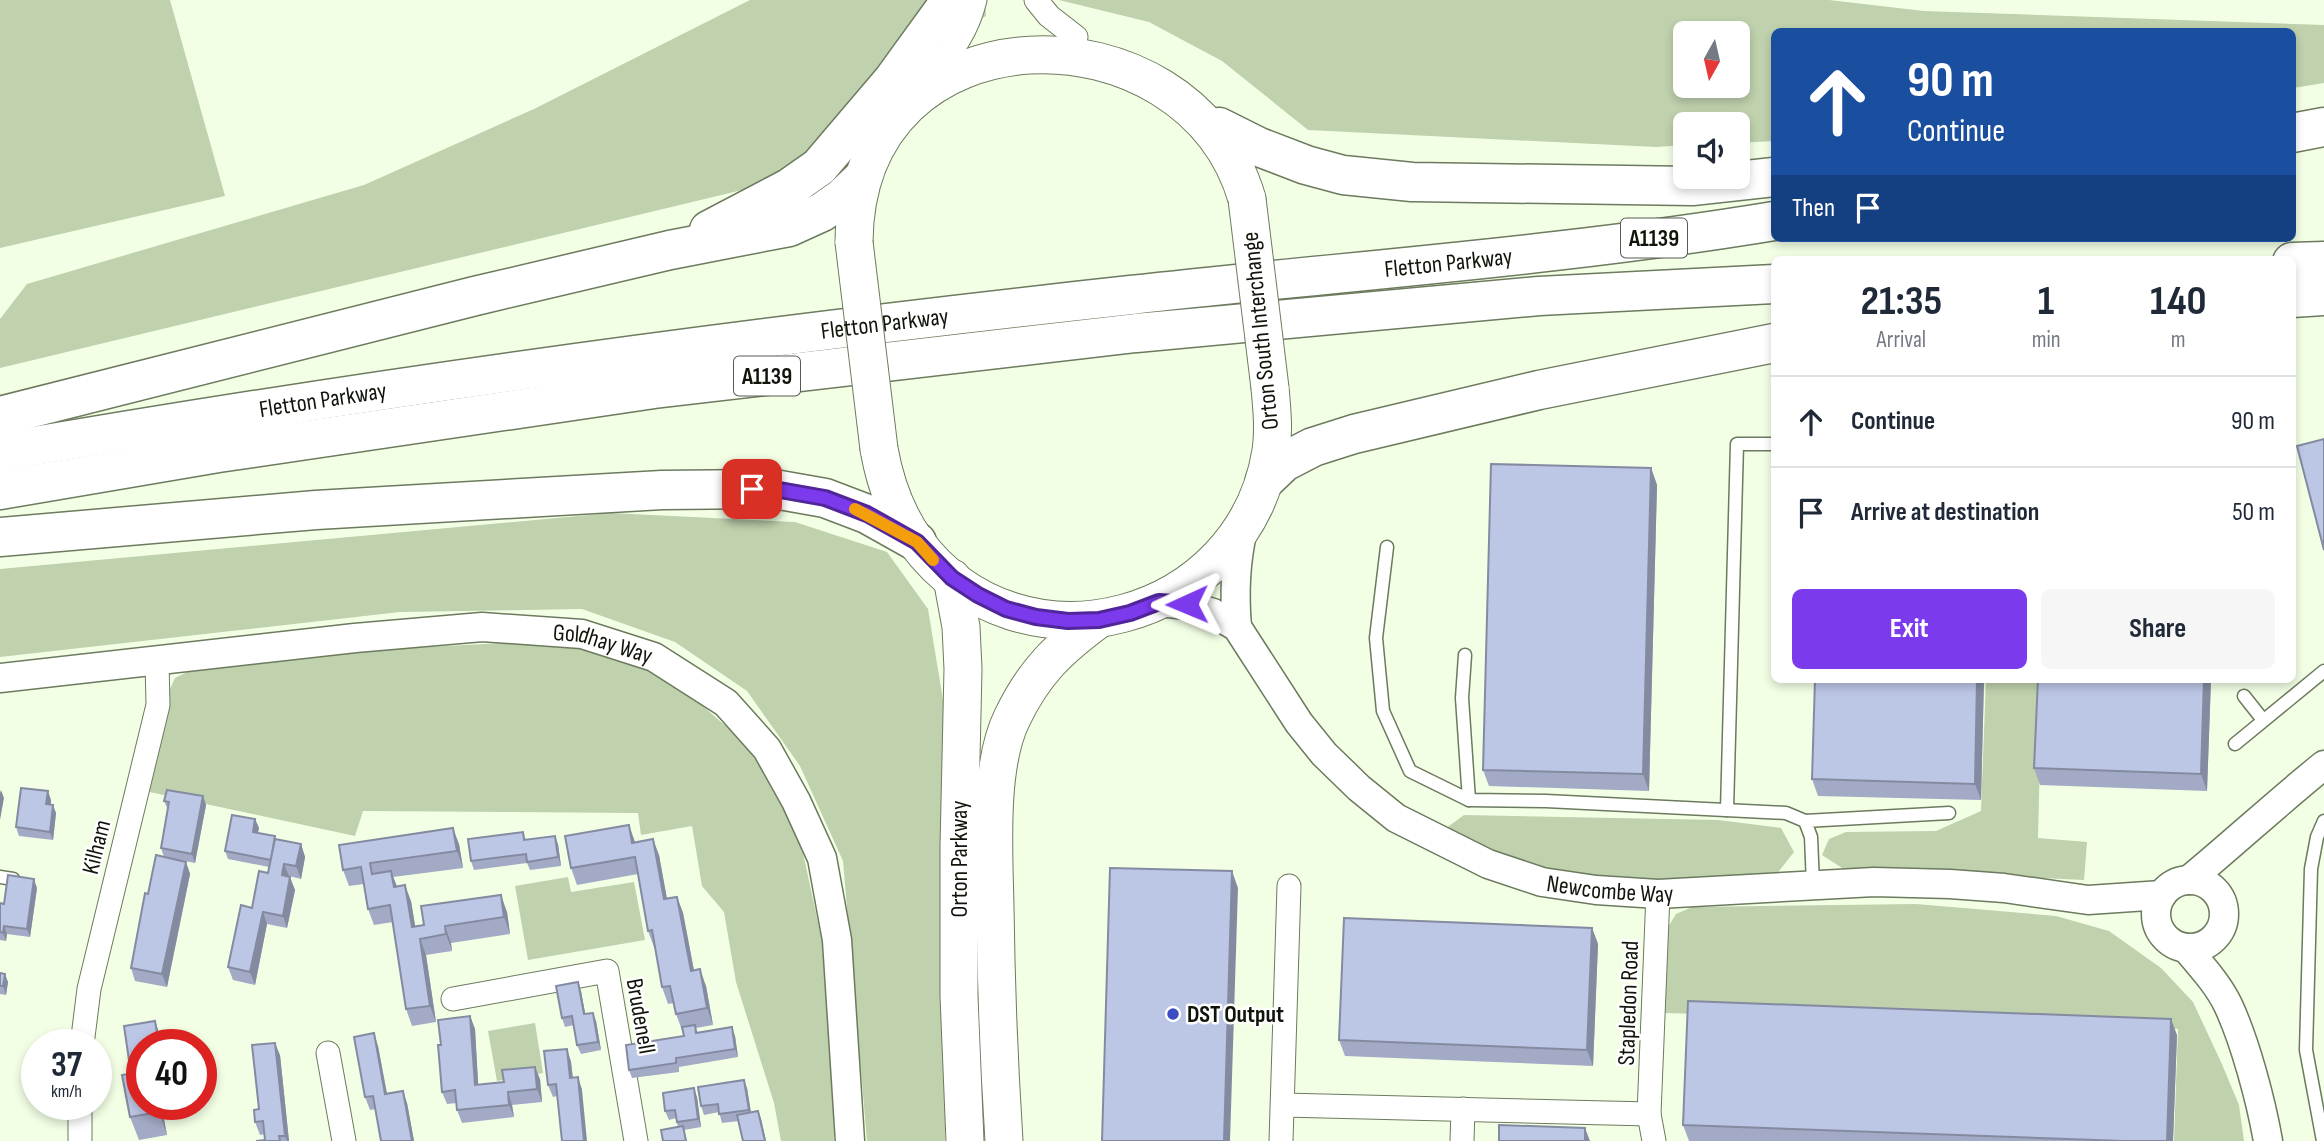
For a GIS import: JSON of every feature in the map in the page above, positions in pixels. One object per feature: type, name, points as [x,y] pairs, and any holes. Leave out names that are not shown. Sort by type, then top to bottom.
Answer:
[{"type":"highway","points":[[670,250],[789,188],[820,167],[893,79],[951,0]]},
{"type":"highway","points":[[2296,122],[2324,119]]},
{"type":"highway","points":[[1219,127],[1259,147],[1306,165],[1343,175],[1412,182],[1692,186],[1771,177]]},
{"type":"highway","points":[[2296,131],[2324,127]]},
{"type":"highway","points":[[0,416],[461,299],[670,250],[789,227],[822,212],[842,198],[860,180]]},
{"type":"highway","name":"Fletton Parkway","points":[[0,452],[213,415],[647,353],[1128,295],[1534,253],[1771,221]]},
{"type":"highway","points":[[2296,262],[2324,261]]},
{"type":"highway","name":"Fletton Parkway","points":[[0,490],[232,451],[723,381],[1219,326],[1539,296],[1771,284]]},
{"type":"highway","points":[[2296,298],[2324,296]]},
{"type":"highway","points":[[1265,480],[1284,462],[1313,447],[1354,434],[1539,390],[1771,344]]},
{"type":"highway","points":[[0,537],[316,510],[662,490],[774,489],[825,498],[867,514],[917,542]]},
{"type":"main road","name":"Orton South Interchange","points":[[1076,37],[1133,53],[1166,72],[1195,97],[1219,127],[1241,174],[1247,199],[1270,388],[1273,419],[1271,450],[1265,480],[1243,528],[1226,551],[1206,571],[1159,602],[1130,613],[1099,620],[1057,620],[1006,609],[952,578],[917,542],[892,498],[879,449],[853,242],[856,201],[860,180],[872,150],[888,122],[908,97],[932,75],[959,58],[1020,38],[1076,37]]},
{"type":"main road","name":"Orton Parkway","points":[[952,578],[961,627],[963,668],[959,982],[965,1141]]},
{"type":"main road","name":"Orton Parkway","points":[[1004,1141],[996,992],[994,848],[1001,753],[1011,719],[1036,676],[1063,646],[1099,620]]},
{"type":"street","points":[[932,75],[957,46],[975,0]]},
{"type":"street","points":[[1036,0],[1048,16],[1076,37]]},
{"type":"street","name":"Newcombe Way","points":[[1237,627],[1234,594],[1236,561],[1243,528]]},
{"type":"street","name":"Newcombe Way","points":[[1159,602],[1187,604],[1213,613],[1237,627],[1299,723],[1324,754],[1359,788],[1396,818],[1488,864],[1542,882],[1596,890],[1658,894],[1812,884],[1950,884],[2004,888],[2088,900],[2162,895]]},
{"type":"street","name":"Goldhay Way","points":[[0,678],[355,638],[482,627],[582,634],[654,657],[726,703],[767,749],[822,858],[837,940],[850,1141]]},
{"type":"street","name":"Kilham","points":[[84,1029],[89,989],[158,705],[157,662]]},
{"type":"street","points":[[2220,930],[2206,945],[2186,948],[2175,945],[2160,931],[2155,912],[2162,895],[2169,887],[2189,880],[2324,765]]},
{"type":"street","points":[[2221,901],[2238,839]]},
{"type":"street","points":[[2189,880],[2208,886],[2221,901],[2224,911],[2220,930],[2227,1003]]},
{"type":"street","points":[[1281,1141],[1289,886]]},
{"type":"street","name":"Stapledon Road","points":[[1654,1141],[1649,1114],[1658,894]]},
{"type":"street","name":"Newcombe Way","points":[[2088,900],[2160,931]]},
{"type":"street","points":[[2186,948],[2227,1003],[2264,1116],[2268,1141]]},
{"type":"street","name":"Brudenell","points":[[453,999],[607,971],[636,1141]]},
{"type":"street","points":[[328,1053],[344,1141]]},
{"type":"street","points":[[1283,1105],[1649,1114]]},
{"type":"street","points":[[1461,1141],[1463,1109]]},
{"type":"street","points":[[80,1120],[80,1141]]},
{"type":"lane","points":[[1727,810],[1737,444],[1771,444]]},
{"type":"lane","points":[[1387,547],[1376,638],[1383,711],[1410,771],[1469,800],[1546,801],[1786,813],[1805,821],[1949,814]]},
{"type":"lane","points":[[1465,655],[1462,698],[1469,800]]},
{"type":"lane","points":[[2235,744],[2324,671]]},
{"type":"lane","points":[[2244,696],[2263,720]]},
{"type":"lane","points":[[1805,821],[1811,837],[1812,884]]},
{"type":"lane","points":[[2323,1141],[2306,1050],[2311,869],[2317,837],[2324,821]]},
{"type":"green space","points":[[0,0],[170,0],[225,196],[0,248]]},
{"type":"green space","points":[[750,0],[985,0],[986,16],[873,73],[809,174],[0,368],[0,319],[27,284],[364,185],[534,109]]},
{"type":"green space","points":[[1059,0],[1829,0],[1924,11],[2324,25],[2324,83],[2296,88],[2296,28],[1771,28],[1771,141],[1750,142],[1750,112],[1673,112],[1673,146],[1656,147],[1308,130],[1222,61],[1149,22]]},
{"type":"green space","points":[[611,513],[795,522],[887,552],[928,609],[945,712],[945,1141],[867,1141],[843,861],[800,766],[747,691],[675,642],[582,609],[400,612],[0,657],[0,569]]},
{"type":"green space","points":[[547,641],[596,650],[653,673],[689,694],[744,742],[776,791],[800,839],[824,950],[832,1031],[834,1141],[781,1141],[774,1103],[736,982],[724,912],[702,886],[692,826],[641,835],[638,813],[363,811],[355,836],[145,791],[170,689],[175,678],[189,671],[366,650]]},
{"type":"green space","points":[[1986,683],[2042,683],[2038,838],[2087,842],[2084,880],[1842,868],[1822,855],[1829,839],[1846,832],[1936,831],[1981,811]]},
{"type":"green space","points":[[1464,815],[1718,820],[1781,828],[1794,852],[1775,876],[1646,879],[1582,875],[1518,862],[1445,829]]},
{"type":"green space","points":[[568,877],[571,892],[634,882],[645,940],[528,960],[515,886]]},
{"type":"green space","points":[[1916,904],[2056,916],[2109,931],[2161,968],[2193,1002],[2239,1105],[2244,1141],[2174,1141],[2178,1029],[1665,1013],[1665,932],[1676,914],[1692,907]]},
{"type":"green space","points":[[535,1023],[543,1073],[497,1081],[488,1031]]},
{"type":"building","points":[[2324,439],[2324,550],[2297,446]]},
{"type":"building","points":[[1491,464],[1651,468],[1643,774],[1483,770]]},
{"type":"building","points":[[1815,683],[1977,683],[1975,784],[1812,779]]},
{"type":"building","points":[[2038,683],[2204,683],[2201,774],[2034,768]]},
{"type":"building","points":[[21,788],[48,791],[46,804],[53,805],[50,832],[16,827]]},
{"type":"building","points":[[167,790],[203,796],[192,854],[161,848],[169,802],[164,801]]},
{"type":"building","points":[[232,815],[255,819],[253,832],[275,836],[271,860],[225,851]]},
{"type":"building","points":[[629,825],[632,843],[653,839],[664,899],[677,897],[691,971],[700,969],[707,1008],[676,1014],[670,986],[662,987],[652,930],[648,931],[635,857],[571,868],[565,836]]},
{"type":"building","points":[[453,828],[457,851],[370,863],[372,874],[391,871],[394,887],[405,885],[412,927],[424,925],[421,906],[501,895],[504,917],[445,926],[446,934],[420,939],[430,1006],[406,1009],[390,905],[368,909],[361,867],[343,870],[339,845]]},
{"type":"building","points":[[523,832],[524,840],[555,836],[558,857],[527,862],[526,854],[471,861],[468,839]]},
{"type":"building","points":[[275,839],[301,844],[296,866],[284,864],[282,875],[290,877],[283,916],[263,912],[250,972],[228,967],[241,905],[252,908],[259,871],[268,873]]},
{"type":"building","points":[[156,855],[186,862],[162,974],[131,968],[145,893],[148,894]]},
{"type":"building","name":"DST Output","points":[[1110,868],[1232,871],[1224,1141],[1102,1141]]},
{"type":"building","points":[[8,875],[34,879],[27,929],[4,926],[3,933],[0,932],[0,903],[4,904]]},
{"type":"building","points":[[1344,918],[1592,928],[1587,1050],[1339,1040]]},
{"type":"building","points":[[0,973],[5,974],[3,986],[0,986]]},
{"type":"building","points":[[578,982],[584,1014],[593,1013],[598,1042],[577,1045],[572,1016],[562,1018],[556,986]]},
{"type":"building","points":[[1688,1001],[2171,1019],[2167,1141],[1683,1125]]},
{"type":"building","points":[[470,1016],[475,1085],[504,1082],[502,1070],[535,1067],[537,1089],[508,1092],[509,1105],[457,1110],[455,1090],[442,1092],[438,1020]]},
{"type":"building","points":[[155,1021],[156,1029],[126,1029],[126,1040],[124,1026]]},
{"type":"building","points":[[695,1025],[696,1033],[732,1027],[735,1049],[676,1058],[676,1063],[629,1070],[626,1045],[684,1036],[682,1027]]},
{"type":"building","points":[[374,1033],[385,1094],[403,1091],[412,1141],[381,1141],[373,1096],[365,1097],[354,1037]]},
{"type":"building","points":[[275,1043],[285,1136],[279,1136],[280,1141],[256,1141],[265,1140],[263,1121],[255,1122],[254,1110],[259,1109],[252,1045]]},
{"type":"building","points":[[567,1049],[570,1078],[578,1077],[584,1141],[562,1141],[556,1084],[548,1085],[544,1051]]},
{"type":"building","points":[[126,1074],[126,1096],[122,1075]]},
{"type":"building","points":[[744,1080],[749,1110],[719,1114],[718,1104],[701,1106],[698,1087]]},
{"type":"building","points":[[694,1088],[698,1119],[677,1122],[675,1110],[665,1111],[663,1093]]},
{"type":"building","points":[[758,1111],[765,1141],[743,1141],[737,1115]]},
{"type":"building","points":[[1499,1125],[1585,1128],[1585,1141],[1499,1141]]},
{"type":"building","points":[[683,1126],[686,1141],[663,1141],[661,1130]]},
{"type":"slow traffic","points":[[855,509],[917,542],[933,560]]},
{"type":"place","name":"DST Output","points":[[1173,1014]]},
{"type":"route","points":[[752,489],[774,489],[825,498],[867,514],[917,542],[952,578],[978,595],[1006,609],[1036,617],[1068,621],[1099,620],[1130,613],[1159,602],[1187,604]]}]
